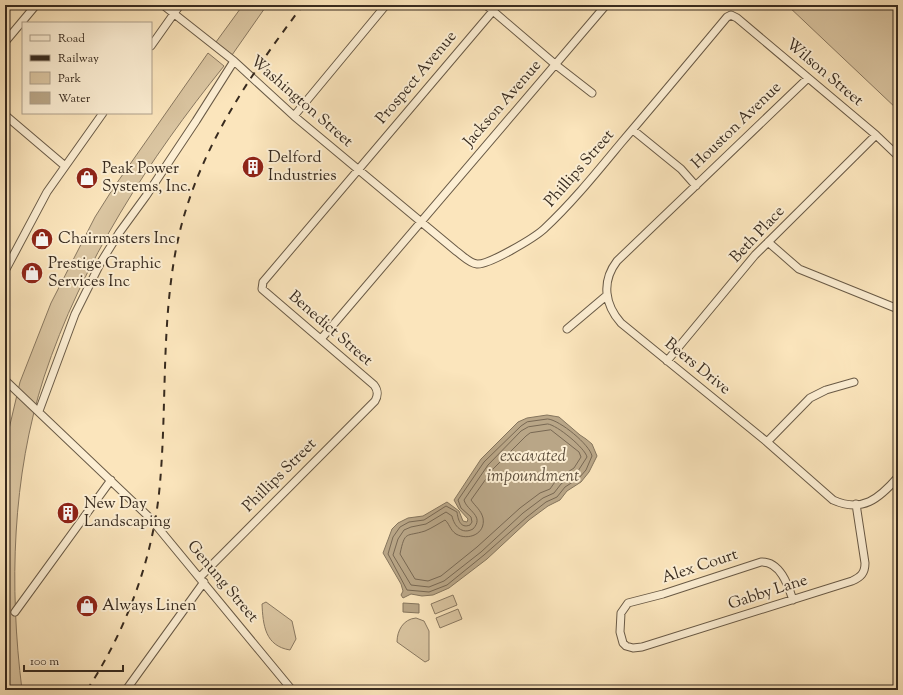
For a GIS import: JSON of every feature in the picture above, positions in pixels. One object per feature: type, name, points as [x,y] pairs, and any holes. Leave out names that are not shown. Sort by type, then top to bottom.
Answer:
[{"type":"street","points":[[5,42],[36,5]]},
{"type":"street","name":"Washington Street","points":[[163,5],[234,62],[294,116],[421,221]]},
{"type":"street","points":[[152,45],[180,5]]},
{"type":"street","points":[[294,116],[386,5]]},
{"type":"street","points":[[486,5],[495,8],[556,65],[592,93]]},
{"type":"street","name":"Jackson Avenue","points":[[321,339],[606,5]]},
{"type":"street","name":"Prospect Avenue","points":[[262,288],[264,280],[495,8]]},
{"type":"street","name":"Wilson Street","points":[[731,15],[876,135],[898,156]]},
{"type":"street","name":"Phillips Street","points":[[421,221],[469,261],[477,264],[486,262],[516,248],[543,230],[568,205],[727,17],[731,15]]},
{"type":"street","points":[[39,411],[75,314],[101,262],[118,233],[146,196],[234,62]]},
{"type":"street","name":"Houston Avenue","points":[[632,130],[681,169],[696,186],[808,78]]},
{"type":"street","points":[[5,271],[47,192],[102,114]]},
{"type":"street","points":[[5,116],[65,166]]},
{"type":"street","name":"Beth Place","points":[[667,361],[768,242],[876,135]]},
{"type":"street","points":[[567,329],[606,296],[608,278],[617,261],[696,186]]},
{"type":"street","points":[[768,242],[799,269],[898,309]]},
{"type":"street","name":"Benedict Street","points":[[262,288],[374,385],[377,393]]},
{"type":"street","name":"Beers Drive","points":[[606,296],[612,312],[621,324],[767,442],[833,500],[845,505],[866,503],[876,499],[898,477]]},
{"type":"street","name":"Genung Street","points":[[5,380],[150,518],[202,579],[292,690]]},
{"type":"street","points":[[767,442],[810,398],[826,390],[854,382]]},
{"type":"street","name":"Phillips Street","points":[[126,690],[202,579],[375,401],[377,393]]},
{"type":"street","points":[[15,612],[111,480]]},
{"type":"street","name":"Gabby Lane","points":[[620,632],[623,643],[626,646],[637,648],[666,641],[852,581],[860,577],[864,572],[865,563],[856,504]]},
{"type":"street","name":"Alex Court","points":[[620,632],[621,613],[628,603],[663,594],[760,562],[770,564],[783,576],[793,600]]},
{"type":"green space","points":[[243,5],[267,5],[232,55],[216,42]]},
{"type":"green space","points":[[787,5],[898,5],[898,79],[896,86],[898,88],[898,110]]},
{"type":"green space","points":[[208,53],[224,66],[196,101],[144,175],[120,213],[78,293],[60,334],[44,377],[33,415],[25,453],[16,532],[15,611],[22,690],[5,690],[5,446],[20,382],[51,303],[95,217],[114,187]]},
{"type":"green space","points":[[453,595],[457,605],[435,614],[431,604]]},
{"type":"green space","points":[[266,602],[292,621],[296,639],[290,650],[275,644],[267,633],[263,619],[262,604]]},
{"type":"green space","points":[[458,609],[462,619],[440,628],[436,618]]},
{"type":"green space","points":[[416,618],[424,621],[429,631],[429,660],[425,662],[397,642],[398,634],[404,623]]},
{"type":"water","name":"excavated impoundment","points":[[547,415],[559,417],[592,444],[597,456],[589,472],[581,482],[567,491],[560,500],[548,506],[529,520],[487,559],[449,588],[433,595],[422,596],[411,594],[403,598],[401,595],[403,591],[401,584],[383,553],[392,529],[398,523],[408,518],[423,516],[447,502],[459,511],[463,521],[467,522],[468,519],[459,509],[454,500],[481,459],[518,422],[527,418]]},
{"type":"water","points":[[403,603],[419,604],[419,613],[403,612]]},
{"type":"railway","points":[[87,690],[101,667],[126,617],[145,564],[152,538],[160,483],[166,334],[172,274],[177,244],[186,211],[197,179],[226,118],[263,60],[303,5]]},
{"type":"place","name":"Delford Industries","points":[[253,167]]},
{"type":"place","name":"Peak Power Systems, Inc.","points":[[87,178]]},
{"type":"place","name":"Chairmasters Inc","points":[[42,239]]},
{"type":"place","name":"Prestige Graphic Services Inc","points":[[32,273]]},
{"type":"place","name":"New Day Landscaping","points":[[68,513]]},
{"type":"place","name":"Always Linen","points":[[87,606]]}]
